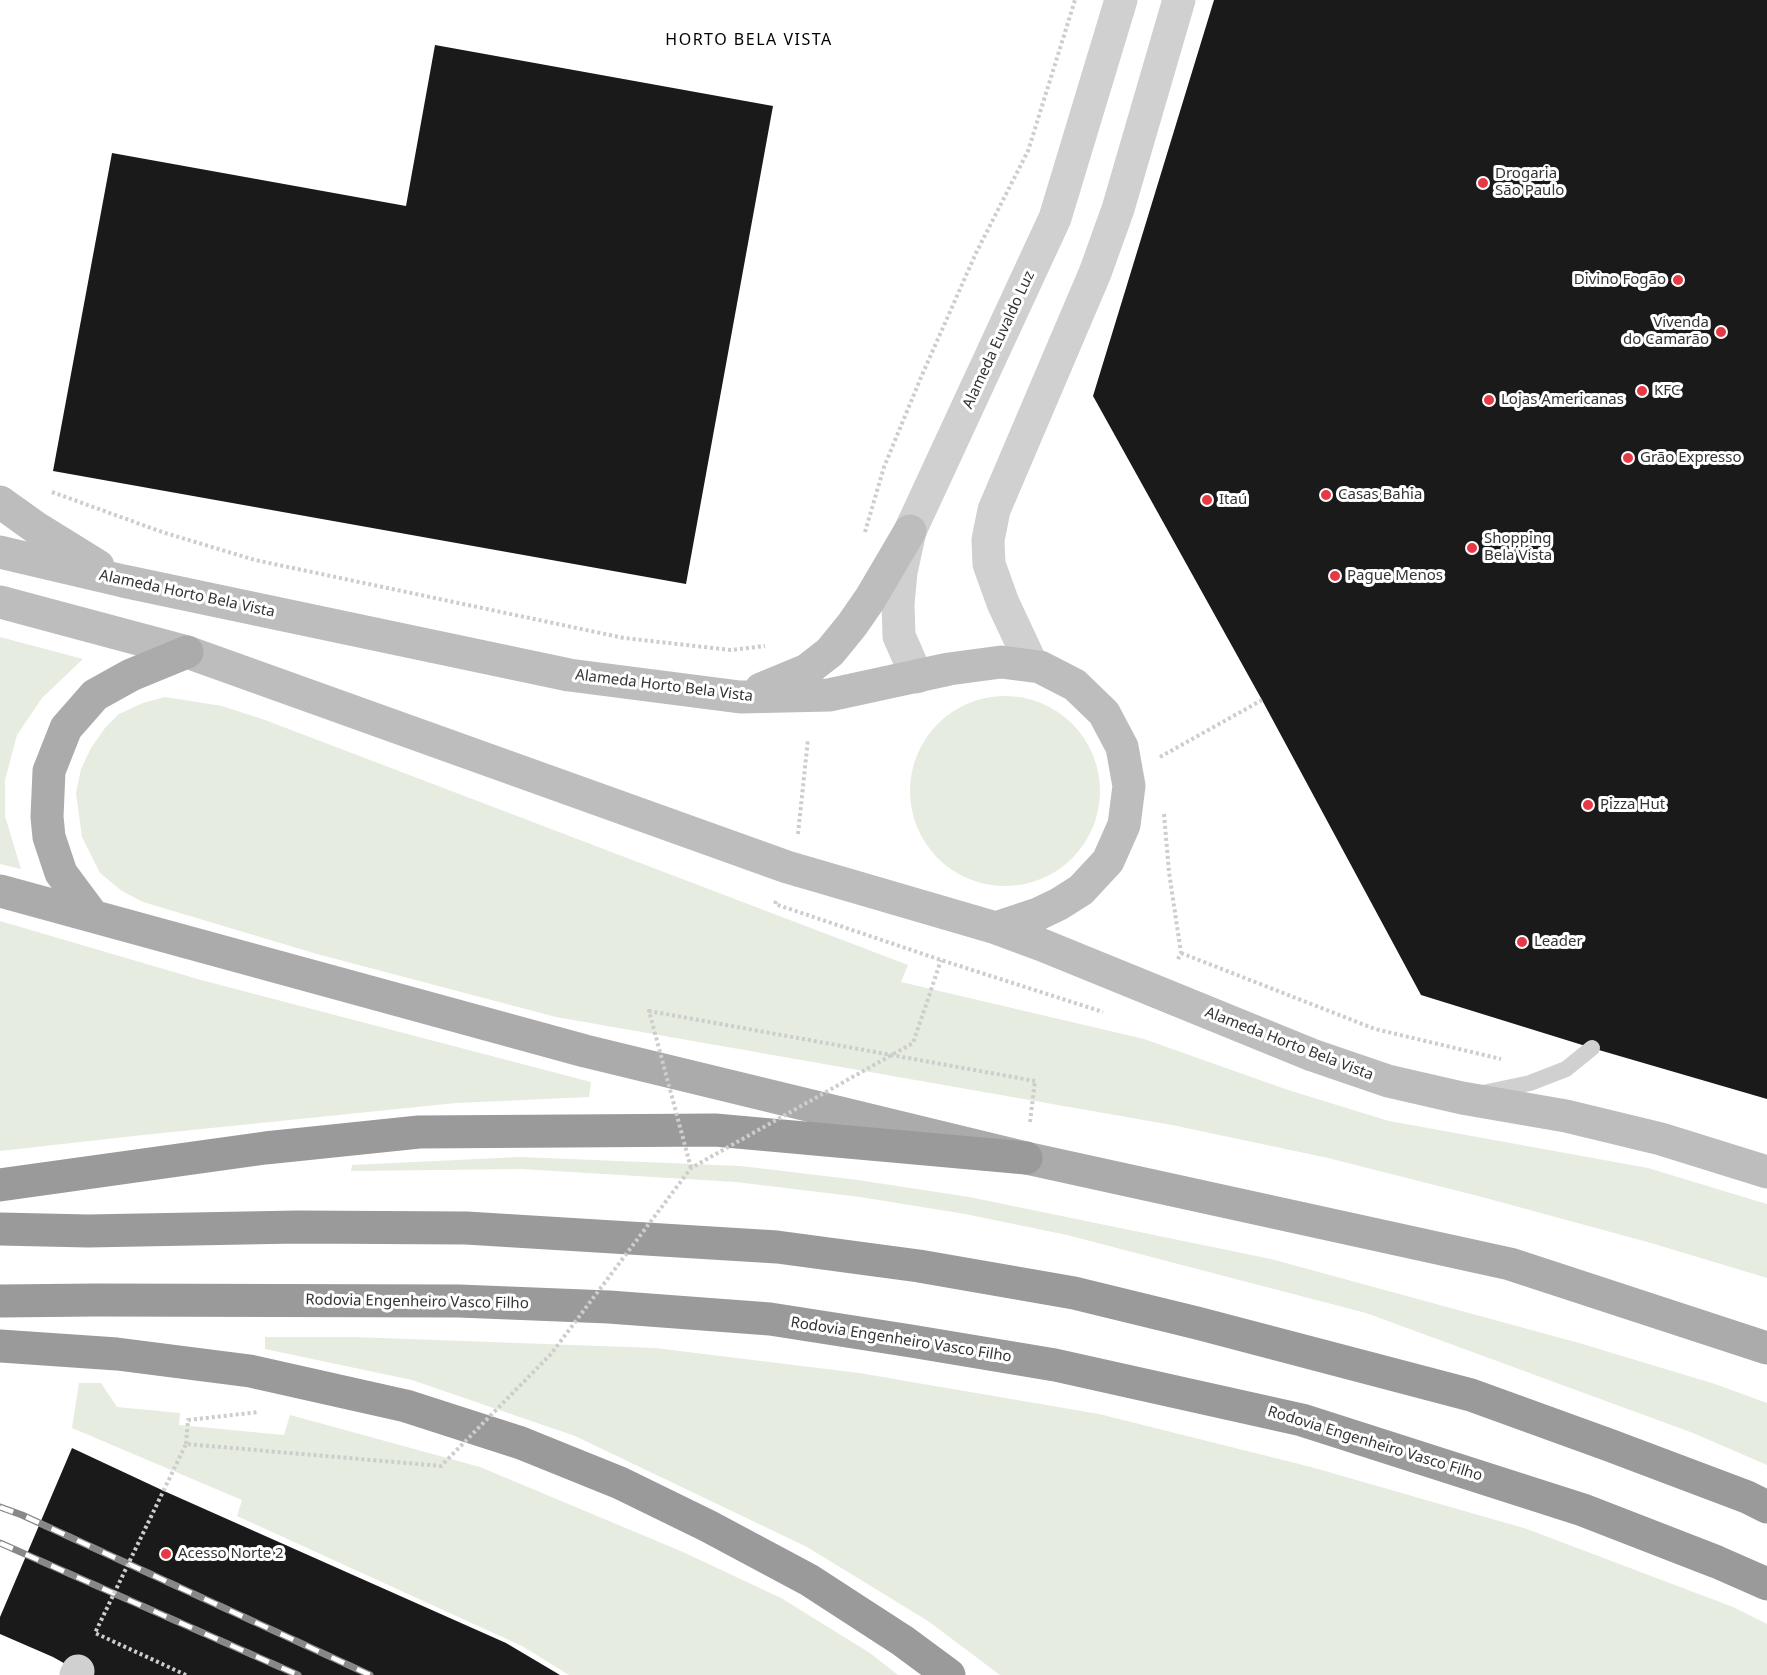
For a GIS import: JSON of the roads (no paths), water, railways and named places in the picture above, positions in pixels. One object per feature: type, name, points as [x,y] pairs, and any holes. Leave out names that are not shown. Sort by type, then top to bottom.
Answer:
[{"type":"highway","points":[[0,1185],[265,1148],[419,1132],[715,1130],[1026,1158]]},
{"type":"highway","points":[[0,1230],[466,1228],[777,1247],[919,1266],[1085,1296],[1471,1395],[1725,1489],[1767,1507]]},
{"type":"highway","name":"Rodovia Engenheiro Vasco Filho","points":[[0,1301],[459,1301],[609,1307],[770,1319],[922,1343],[1055,1365],[1302,1420],[1583,1510],[1767,1584]]},
{"type":"highway","points":[[0,1346],[117,1354],[250,1371],[406,1406],[521,1443],[620,1484],[708,1526],[809,1580],[903,1641],[949,1675]]},
{"type":"main road","points":[[93,916],[61,873],[49,837],[47,818],[49,771],[66,728],[95,695],[131,675],[187,652]]},
{"type":"main road","points":[[0,891],[585,1052],[1026,1158],[1510,1264],[1767,1348]]},
{"type":"street","name":"Alameda Euvaldo Luz","points":[[917,677],[899,636],[901,572],[910,531],[1055,218],[1120,0]]},
{"type":"street","points":[[1032,665],[1003,603],[989,564],[988,540],[994,510],[1095,273],[1118,209],[1179,0]]},
{"type":"street","points":[[0,502],[35,527],[123,581]]},
{"type":"street","points":[[740,697],[807,670],[830,652],[870,599],[910,531]]},
{"type":"street","name":"Alameda Horto Bela Vista","points":[[0,552],[123,581],[569,675],[740,697],[829,694],[949,669],[1001,662],[1040,667],[1075,685],[1104,713],[1122,747],[1129,786],[1126,815],[1108,861],[1081,890],[1038,914],[996,928]]},
{"type":"street","name":"Alameda Horto Bela Vista","points":[[0,602],[187,652],[787,867],[996,928],[1312,1055],[1388,1081],[1462,1098],[1566,1116],[1661,1139],[1767,1172]]},
{"type":"lane","points":[[1462,1098],[1530,1083],[1566,1069],[1592,1048]]},
{"type":"railway","points":[[0,1507],[22,1515],[370,1675]]},
{"type":"railway","points":[[0,1543],[298,1675]]},
{"type":"place","name":"Drogaria São Paulo","points":[[1483,183]]},
{"type":"place","name":"Divino Fogão","points":[[1678,280]]},
{"type":"place","name":"Vivenda do Camarão","points":[[1721,332]]},
{"type":"place","name":"KFC","points":[[1642,391]]},
{"type":"place","name":"Lojas Americanas","points":[[1489,400]]},
{"type":"place","name":"Grão Expresso","points":[[1628,458]]},
{"type":"place","name":"Casas Bahia","points":[[1326,495]]},
{"type":"place","name":"Itaú","points":[[1207,500]]},
{"type":"place","name":"Shopping Bela Vista","points":[[1472,548]]},
{"type":"place","name":"Pague Menos","points":[[1335,576]]},
{"type":"place","name":"Pizza Hut","points":[[1588,805]]},
{"type":"place","name":"Leader","points":[[1522,942]]},
{"type":"place","name":"Acesso Norte 2","points":[[166,1554]]},
{"type":"district","name":"HORTO BELA VISTA","points":[[749,40]]}]
